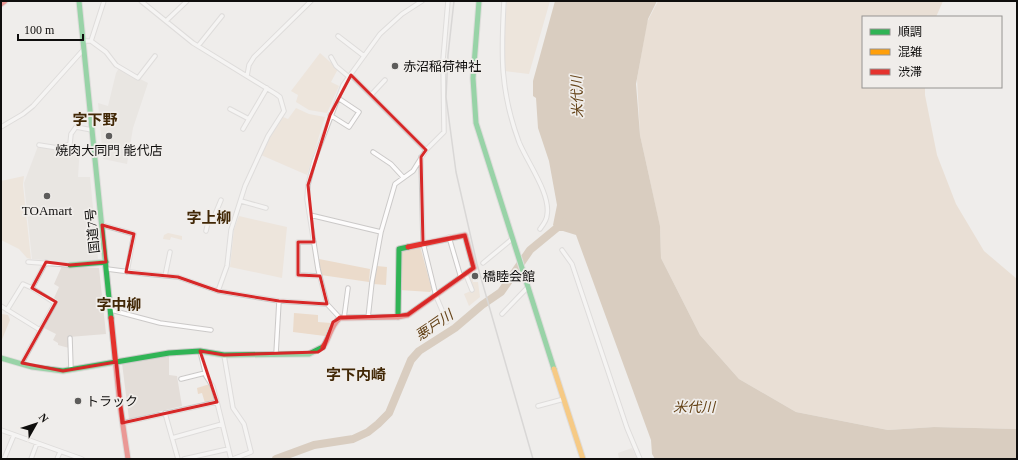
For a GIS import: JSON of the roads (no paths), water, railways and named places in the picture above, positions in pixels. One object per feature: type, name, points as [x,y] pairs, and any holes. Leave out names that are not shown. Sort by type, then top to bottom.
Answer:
[{"type":"main road","points":[[1,4],[5,1]]},
{"type":"main road","name":"国道7号","points":[[80,1],[122,422],[128,459]]},
{"type":"main road","points":[[479,1],[474,57],[474,112],[484,152],[583,459]]},
{"type":"main road","points":[[1,358],[22,364],[63,371],[169,353],[200,351],[224,355],[309,354],[318,352],[324,348],[333,322],[342,318],[398,317],[408,315],[474,268],[465,235],[449,237],[399,250],[398,317]]},
{"type":"main road","points":[[70,265],[106,262]]},
{"type":"street","points":[[90,41],[104,1]]},
{"type":"street","points":[[141,1],[198,46],[267,88],[280,98],[284,111],[264,144],[245,186],[231,230],[227,266],[218,291]]},
{"type":"street","points":[[166,21],[187,1]]},
{"type":"street","points":[[246,76],[254,58],[311,1]]},
{"type":"street","points":[[342,318],[327,304],[320,276],[307,199],[308,185],[314,161],[330,115],[343,85],[380,34],[402,14],[422,1]]},
{"type":"street","points":[[368,318],[372,282],[381,232],[395,184],[413,171],[426,150],[444,132],[443,60],[448,1]]},
{"type":"street","points":[[504,1],[501,49],[504,88],[519,142],[541,186],[547,216],[540,229]]},
{"type":"street","points":[[198,46],[222,16]]},
{"type":"street","points":[[338,36],[364,56]]},
{"type":"street","points":[[83,41],[90,41],[106,52],[116,66],[138,78],[155,56]]},
{"type":"street","points":[[1,127],[33,106],[84,49]]},
{"type":"street","points":[[331,57],[336,66],[350,76],[426,150]]},
{"type":"street","points":[[371,96],[385,80]]},
{"type":"street","points":[[243,129],[267,88]]},
{"type":"street","points":[[330,115],[349,127],[359,112],[338,98]]},
{"type":"street","points":[[230,109],[249,119]]},
{"type":"street","points":[[39,145],[58,148],[70,144],[71,134],[76,128],[93,130]]},
{"type":"street","points":[[372,152],[391,164],[403,178]]},
{"type":"street","points":[[421,157],[423,243],[436,296],[447,322]]},
{"type":"street","points":[[206,230],[208,222],[212,222],[221,200]]},
{"type":"street","points":[[241,201],[266,208]]},
{"type":"street","points":[[310,215],[381,232]]},
{"type":"street","points":[[102,225],[134,234],[127,272]]},
{"type":"street","points":[[449,237],[463,276],[472,290]]},
{"type":"street","points":[[483,263],[513,241]]},
{"type":"street","points":[[314,242],[298,242],[298,275],[320,276]]},
{"type":"street","points":[[562,250],[572,264],[627,428],[640,459]]},
{"type":"street","points":[[165,276],[170,252]]},
{"type":"street","points":[[28,262],[46,262],[70,265]]},
{"type":"street","points":[[32,288],[46,262]]},
{"type":"street","points":[[107,268],[127,272],[178,277],[218,291],[279,301],[327,304]]},
{"type":"street","points":[[7,310],[23,284],[55,303],[22,364]]},
{"type":"street","points":[[502,314],[528,287]]},
{"type":"street","points":[[342,318],[348,288]]},
{"type":"street","points":[[276,354],[279,301]]},
{"type":"street","points":[[1,306],[40,330]]},
{"type":"street","points":[[111,310],[160,323],[211,330]]},
{"type":"street","points":[[70,338],[71,369]]},
{"type":"street","points":[[200,351],[205,373],[213,387],[228,449],[232,459],[251,452],[244,424],[233,408],[224,355]]},
{"type":"street","points":[[181,378],[205,373]]},
{"type":"street","points":[[538,406],[564,399]]},
{"type":"street","points":[[122,422],[216,402]]},
{"type":"street","points":[[165,413],[178,459]]},
{"type":"street","points":[[172,438],[222,424]]},
{"type":"street","points":[[1,430],[82,459]]},
{"type":"street","points":[[4,459],[14,435]]},
{"type":"street","points":[[31,459],[38,443]]},
{"type":"street","points":[[184,459],[228,449]]},
{"type":"street","points":[[57,459],[60,452]]},
{"type":"water","name":"米代川","points":[[555,1],[657,1],[648,19],[636,84],[640,135],[660,226],[661,258],[700,335],[739,379],[796,412],[888,430],[934,427],[1017,429],[1017,459],[655,459],[652,454],[651,440],[576,235],[559,231],[553,225],[557,205],[549,161],[538,128],[536,98],[533,96],[533,81]]},
{"type":"waterway","name":"悪戸川","points":[[276,459],[314,445],[353,439],[368,432],[378,424],[389,413],[411,360],[419,351],[455,328],[482,305],[501,292],[530,250],[564,222]]},
{"type":"railway","points":[[454,1],[448,55],[446,97],[456,172],[477,264],[533,459]]},
{"type":"place","name":"赤沼稲荷神社","points":[[395,66]]},
{"type":"place","name":"焼肉大同門 能代店","points":[[109,136]]},
{"type":"place","name":"TOAmart","points":[[47,196]]},
{"type":"place","name":"橋睦会館","points":[[475,276]]},
{"type":"place","name":"トラック","points":[[78,401]]},
{"type":"district","name":"字下野","points":[[95,120]]},
{"type":"district","name":"字上柳","points":[[209,218]]},
{"type":"district","name":"字中柳","points":[[119,305]]},
{"type":"district","name":"字下内崎","points":[[356,375]]}]
